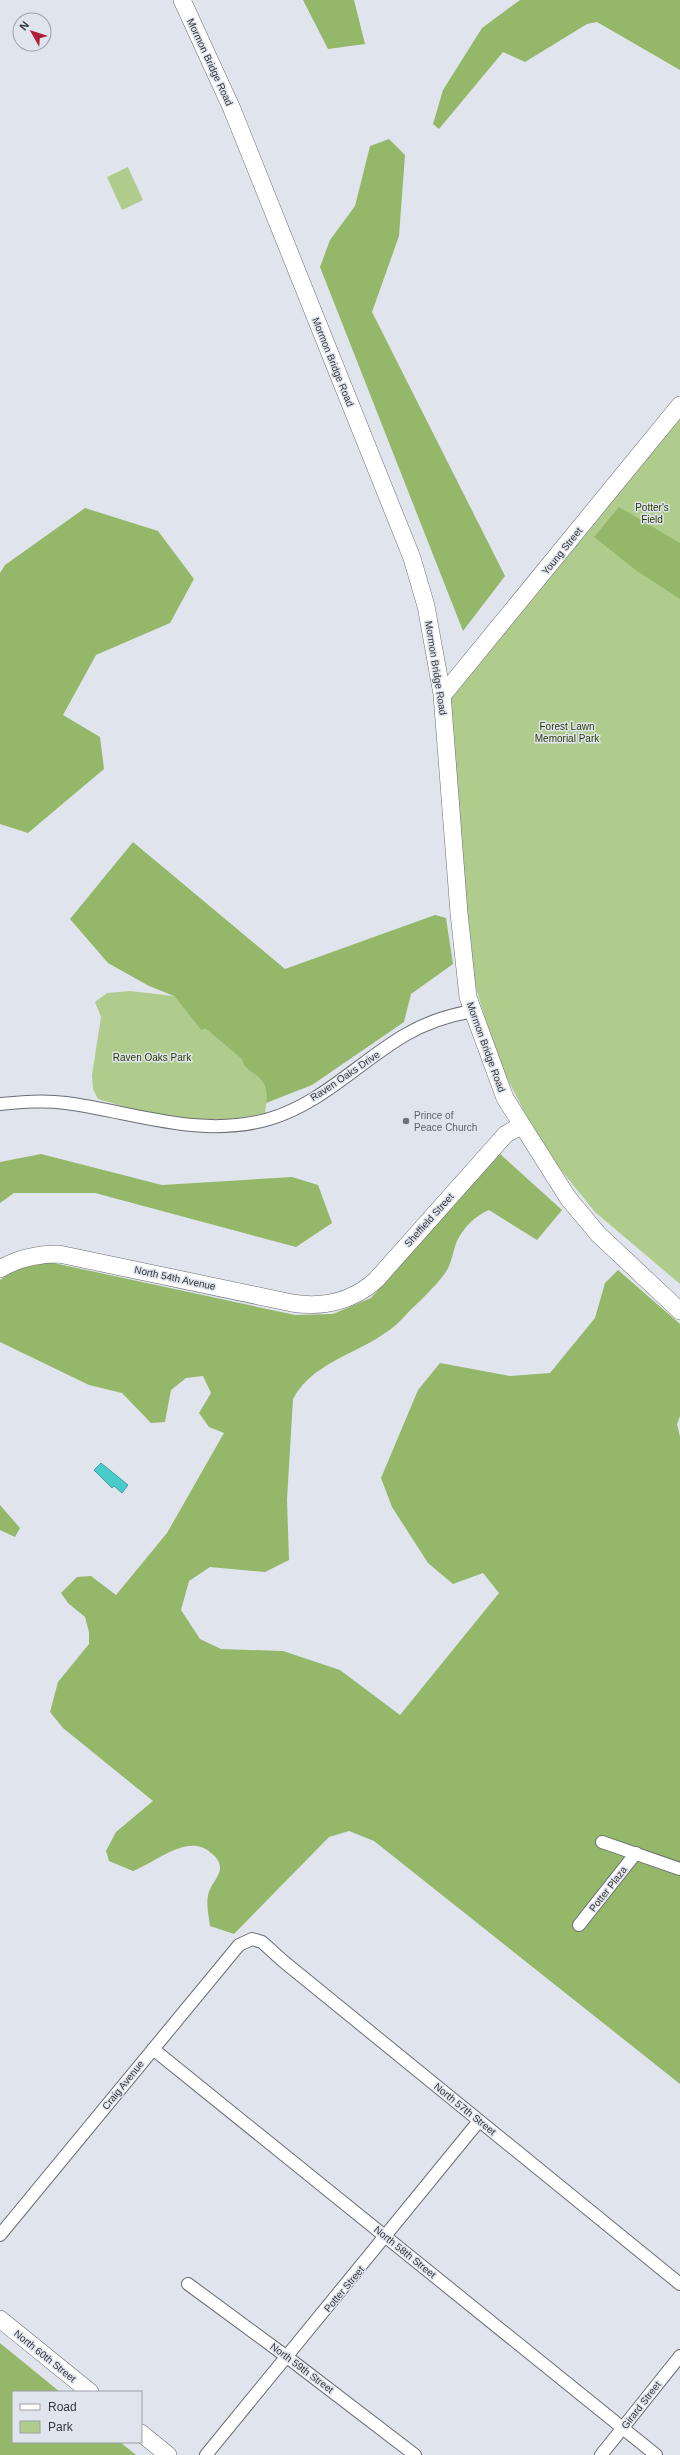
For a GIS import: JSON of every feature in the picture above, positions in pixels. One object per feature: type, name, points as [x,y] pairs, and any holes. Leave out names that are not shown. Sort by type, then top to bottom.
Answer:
[{"type":"main road","name":"Mormon Bridge Road","points":[[182,0],[232,109],[412,558],[426,606],[442,696],[459,913],[468,997],[505,1098],[521,1126],[568,1198],[593,1228],[680,1311]]},
{"type":"main road","name":"Young Street","points":[[442,696],[680,405]]},
{"type":"main road","name":"Sheffield Street","points":[[329,1303],[358,1294],[376,1280],[506,1134],[521,1126]]},
{"type":"main road","name":"North 54th Avenue","points":[[0,1269],[20,1259],[59,1254],[292,1303],[312,1305],[329,1303]]},
{"type":"main road","name":"North 60th Street","points":[[0,2319],[89,2391]]},
{"type":"main road","points":[[142,2434],[168,2455]]},
{"type":"street","name":"Raven Oaks Drive","points":[[0,1104],[64,1102],[175,1124],[250,1124],[284,1113],[307,1101],[414,1031],[445,1018],[472,1011]]},
{"type":"street","points":[[602,1842],[680,1869]]},
{"type":"street","name":"Potter Plaza","points":[[579,1925],[636,1853]]},
{"type":"street","name":"Craig Avenue","points":[[0,2235],[238,1944],[249,1939]]},
{"type":"street","name":"North 57th Street","points":[[249,1939],[262,1942],[680,2284]]},
{"type":"street","name":"North 58th Street","points":[[153,2049],[656,2455]]},
{"type":"street","name":"Potter Street","points":[[206,2455],[386,2237],[479,2121]]},
{"type":"street","name":"North 59th Street","points":[[188,2284],[287,2357],[415,2455]]},
{"type":"street","name":"Girard Street","points":[[601,2455],[680,2356]]},
{"type":"green space","points":[[303,0],[354,0],[365,44],[328,49]]},
{"type":"green space","points":[[520,0],[680,0],[680,70],[597,22],[587,24],[525,62],[503,52],[439,129],[433,124],[443,90],[482,28]]},
{"type":"green space","points":[[389,139],[405,155],[399,236],[372,312],[505,576],[463,631],[320,267],[330,240],[355,206],[370,146]]},
{"type":"green space","points":[[128,167],[143,200],[122,210],[107,177]]},
{"type":"green space","name":"Forest Lawn Memorial Park","points":[[680,414],[680,1284],[595,1212],[548,1154],[535,1133],[498,1060],[471,972],[450,695]]},
{"type":"green space","points":[[619,507],[680,543],[680,599],[637,571],[594,537]]},
{"type":"green space","points":[[85,508],[158,531],[194,579],[170,623],[96,655],[63,715],[100,737],[104,769],[28,833],[0,824],[0,573],[5,565]]},
{"type":"green space","points":[[133,842],[285,969],[435,915],[446,918],[453,964],[411,994],[404,1022],[312,1085],[266,1103],[267,1093],[262,1080],[244,1065],[242,1059],[206,1029],[201,1030],[174,996],[149,986],[108,963],[70,919]]},
{"type":"green space","name":"Raven Oaks Park","points":[[130,991],[174,996],[201,1030],[206,1029],[243,1059],[246,1065],[262,1079],[267,1091],[265,1113],[241,1118],[201,1121],[175,1119],[139,1111],[98,1099],[93,1089],[92,1075],[101,1017],[95,1002],[107,993]]},
{"type":"green space","points":[[499,1153],[562,1210],[537,1240],[489,1210],[479,1215],[470,1222],[460,1236],[449,1267],[443,1276],[402,1319],[375,1340],[329,1364],[302,1385],[293,1399],[287,1500],[289,1560],[265,1572],[210,1567],[189,1581],[181,1610],[200,1639],[221,1649],[283,1651],[340,1670],[400,1715],[499,1593],[483,1573],[453,1584],[428,1563],[392,1507],[381,1478],[418,1390],[440,1363],[510,1376],[550,1373],[595,1318],[605,1283],[618,1270],[680,1324],[680,1416],[677,1424],[680,1437],[680,2084],[374,1841],[349,1831],[329,1837],[234,1934],[210,1926],[207,1900],[210,1889],[220,1871],[219,1863],[215,1856],[202,1847],[182,1847],[133,1871],[109,1861],[106,1851],[116,1832],[153,1801],[63,1728],[50,1712],[58,1682],[89,1644],[89,1632],[85,1617],[68,1603],[61,1593],[77,1577],[91,1576],[116,1595],[167,1533],[224,1433],[209,1427],[199,1413],[211,1393],[203,1376],[186,1378],[171,1390],[165,1422],[151,1423],[122,1393],[89,1385],[0,1342],[0,1280],[22,1265],[49,1262],[295,1315],[333,1314],[371,1298]]},
{"type":"green space","points":[[41,1154],[162,1185],[292,1177],[318,1185],[332,1223],[296,1247],[95,1193],[14,1193],[0,1203],[0,1162]]},
{"type":"green space","points":[[0,1505],[20,1528],[15,1537],[0,1530]]},
{"type":"green space","points":[[0,2343],[59,2391],[12,2391],[12,2443],[121,2443],[136,2455],[0,2455]]},
{"type":"water","points":[[101,1463],[128,1485],[122,1493],[114,1486],[112,1488],[94,1470]]},
{"type":"place","name":"Prince of Peace Church","points":[[406,1121]]},
{"type":"park label","name":"Potter's Field","points":[[652,512]]}]
